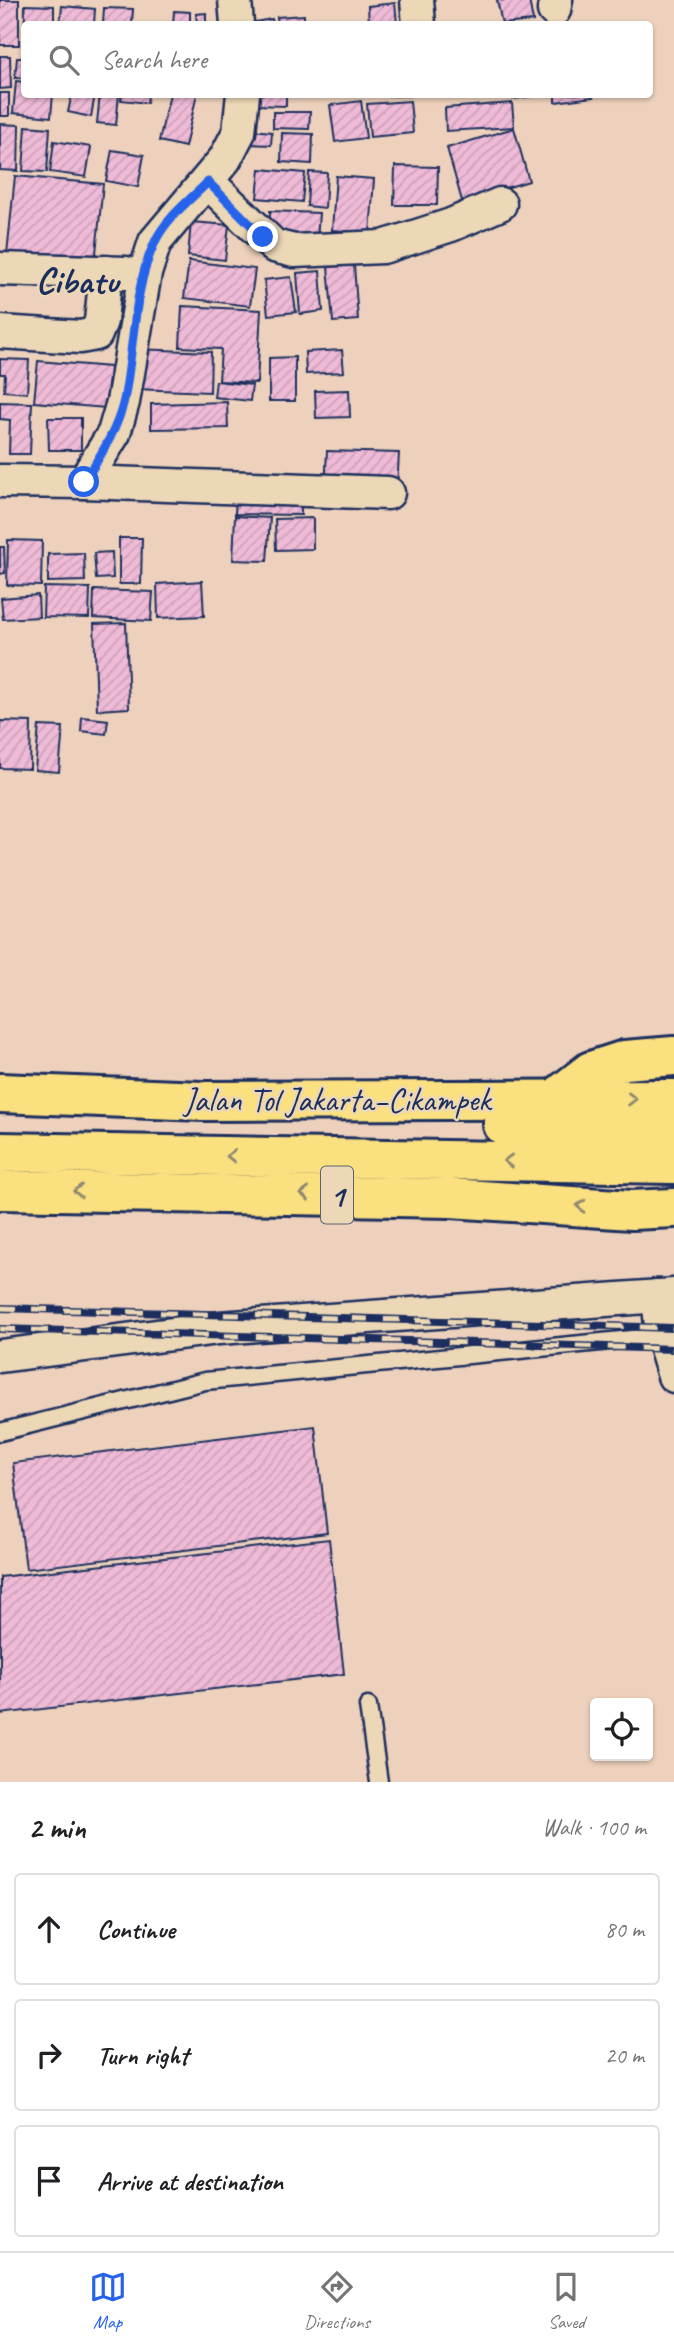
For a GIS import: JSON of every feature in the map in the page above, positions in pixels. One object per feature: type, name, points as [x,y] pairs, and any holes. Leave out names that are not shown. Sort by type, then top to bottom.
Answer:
[{"type":"highway","points":[[555,1099],[591,1071],[625,1060],[674,1056]]},
{"type":"highway","name":"Jalan Tol Jakarta–Cikampek","points":[[0,1093],[203,1101],[674,1099]]},
{"type":"highway","name":"1","points":[[0,1119],[674,1127]]},
{"type":"highway","name":"1","points":[[0,1152],[674,1164]]},
{"type":"highway","name":"1","points":[[0,1190],[451,1198],[674,1211]]},
{"type":"street","points":[[235,0],[237,21]]},
{"type":"street","points":[[416,0],[419,21]]},
{"type":"street","points":[[84,482],[114,433],[123,402],[145,273],[155,242],[163,229],[208,182],[239,132],[243,98]]},
{"type":"street","points":[[208,182],[274,246],[294,251],[383,247],[451,225],[500,204]]},
{"type":"street","points":[[0,269],[145,273]]},
{"type":"street","points":[[0,332],[80,337],[96,334],[101,321],[106,272]]},
{"type":"street","points":[[0,481],[388,493]]},
{"type":"street","points":[[0,1356],[219,1328],[666,1295],[668,1337],[674,1376]]},
{"type":"lane","points":[[0,1432],[205,1381],[668,1337]]},
{"type":"lane","points":[[368,1706],[379,1782]]},
{"type":"building","points":[[0,0],[19,0],[19,45],[0,45]]},
{"type":"building","points":[[497,0],[529,0],[533,21],[501,21]]},
{"type":"building","points":[[395,3],[397,21],[369,21],[368,6]]},
{"type":"building","points":[[25,5],[54,6],[54,21],[25,21]]},
{"type":"building","points":[[62,6],[95,9],[94,21],[60,21]]},
{"type":"building","points":[[104,8],[133,9],[132,21],[103,21]]},
{"type":"building","points":[[174,11],[190,12],[190,21],[173,21]]},
{"type":"building","points":[[206,13],[206,21],[197,21],[196,14]]},
{"type":"building","points":[[304,15],[304,21],[278,21],[277,17]]},
{"type":"building","points":[[0,56],[10,56],[11,88],[0,89]]},
{"type":"building","points":[[17,58],[21,58],[21,78],[15,78]]},
{"type":"building","points":[[16,81],[21,82],[21,98],[53,98],[51,117],[13,113]]},
{"type":"building","points":[[0,93],[9,93],[9,116],[0,116]]},
{"type":"building","points":[[71,98],[94,98],[91,117],[68,112]]},
{"type":"building","points":[[100,98],[119,98],[116,125],[97,123]]},
{"type":"building","points":[[121,98],[148,98],[147,103]]},
{"type":"building","points":[[169,98],[196,98],[185,147],[159,141]]},
{"type":"building","points":[[254,98],[286,98],[286,106],[254,105]]},
{"type":"building","points":[[555,98],[585,98],[555,102]]},
{"type":"building","points":[[361,101],[366,138],[335,142],[330,105]]},
{"type":"building","points":[[410,101],[413,133],[370,137],[367,104]]},
{"type":"building","points":[[512,103],[514,127],[446,131],[445,108]]},
{"type":"building","points":[[273,112],[310,112],[309,129],[273,128]]},
{"type":"building","points":[[0,124],[19,125],[18,171],[0,170]]},
{"type":"building","points":[[26,126],[50,128],[47,172],[23,171]]},
{"type":"building","points":[[514,128],[529,181],[462,201],[447,148]]},
{"type":"building","points":[[251,130],[272,132],[271,145],[249,144]]},
{"type":"building","points":[[282,133],[313,134],[312,164],[281,162]]},
{"type":"building","points":[[54,141],[91,147],[86,177],[50,172]]},
{"type":"building","points":[[112,150],[144,155],[138,187],[106,181]]},
{"type":"building","points":[[395,166],[438,167],[437,205],[394,205]]},
{"type":"building","points":[[260,169],[305,173],[302,202],[257,198]]},
{"type":"building","points":[[309,172],[327,173],[325,208],[307,206]]},
{"type":"building","points":[[15,176],[103,184],[95,263],[7,254]]},
{"type":"building","points":[[336,176],[374,179],[370,233],[332,230]]},
{"type":"building","points":[[270,211],[319,213],[317,240],[269,238]]},
{"type":"building","points":[[191,222],[229,225],[225,260],[188,256]]},
{"type":"building","points":[[189,261],[255,269],[250,306],[184,298]]},
{"type":"building","points":[[354,265],[358,320],[333,322],[328,267]]},
{"type":"building","points":[[320,271],[323,311],[300,314],[297,273]]},
{"type":"building","points":[[291,277],[296,312],[268,315],[264,280]]},
{"type":"building","points":[[182,306],[261,310],[257,383],[219,381],[221,349],[180,347]]},
{"type":"building","points":[[136,349],[211,352],[210,392],[134,389]]},
{"type":"building","points":[[342,350],[344,372],[306,374],[305,352]]},
{"type":"building","points":[[295,357],[295,401],[269,401],[269,358]]},
{"type":"building","points":[[0,359],[29,360],[27,393],[4,391],[5,374],[0,374]]},
{"type":"building","points":[[38,361],[110,367],[106,408],[34,402]]},
{"type":"building","points":[[216,381],[252,385],[250,401],[214,397]]},
{"type":"building","points":[[349,390],[350,417],[316,418],[315,391]]},
{"type":"building","points":[[0,402],[32,403],[30,454],[9,454],[10,420],[0,419]]},
{"type":"building","points":[[227,402],[228,428],[151,429],[151,404]]},
{"type":"building","points":[[48,418],[81,418],[81,450],[49,450]]},
{"type":"building","points":[[327,451],[399,453],[397,490],[325,488]]},
{"type":"building","points":[[236,492],[301,493],[301,515],[235,514]]},
{"type":"building","points":[[235,516],[270,518],[267,561],[233,560]]},
{"type":"building","points":[[313,518],[313,549],[276,550],[275,519]]},
{"type":"building","points":[[119,538],[142,538],[141,584],[119,584]]},
{"type":"building","points":[[8,540],[42,541],[41,586],[7,585]]},
{"type":"building","points":[[0,547],[4,547],[5,573],[0,574]]},
{"type":"building","points":[[112,552],[113,578],[96,579],[94,553]]},
{"type":"building","points":[[84,553],[85,581],[48,582],[48,554]]},
{"type":"building","points":[[202,581],[204,616],[158,618],[157,584]]},
{"type":"building","points":[[44,587],[90,588],[89,618],[43,617]]},
{"type":"building","points":[[94,590],[153,592],[151,621],[93,618]]},
{"type":"building","points":[[38,595],[39,617],[3,619],[1,598]]},
{"type":"building","points":[[126,623],[129,708],[97,710],[94,624]]},
{"type":"building","points":[[82,717],[108,720],[106,734],[81,731]]},
{"type":"building","points":[[0,721],[31,722],[30,769],[0,768]]},
{"type":"building","points":[[39,726],[63,727],[59,772],[35,770]]},
{"type":"building","points":[[315,1426],[327,1533],[26,1569],[13,1463]]},
{"type":"building","points":[[329,1539],[344,1674],[0,1714],[0,1577]]},
{"type":"railway","points":[[0,1308],[674,1328]]},
{"type":"railway","points":[[0,1329],[674,1349]]},
{"type":"district","name":"Cibatu","points":[[77,280]]},
{"type":"route","points":[[84,482],[114,433],[123,402],[145,273],[155,242],[163,229],[208,182],[263,237]]}]
